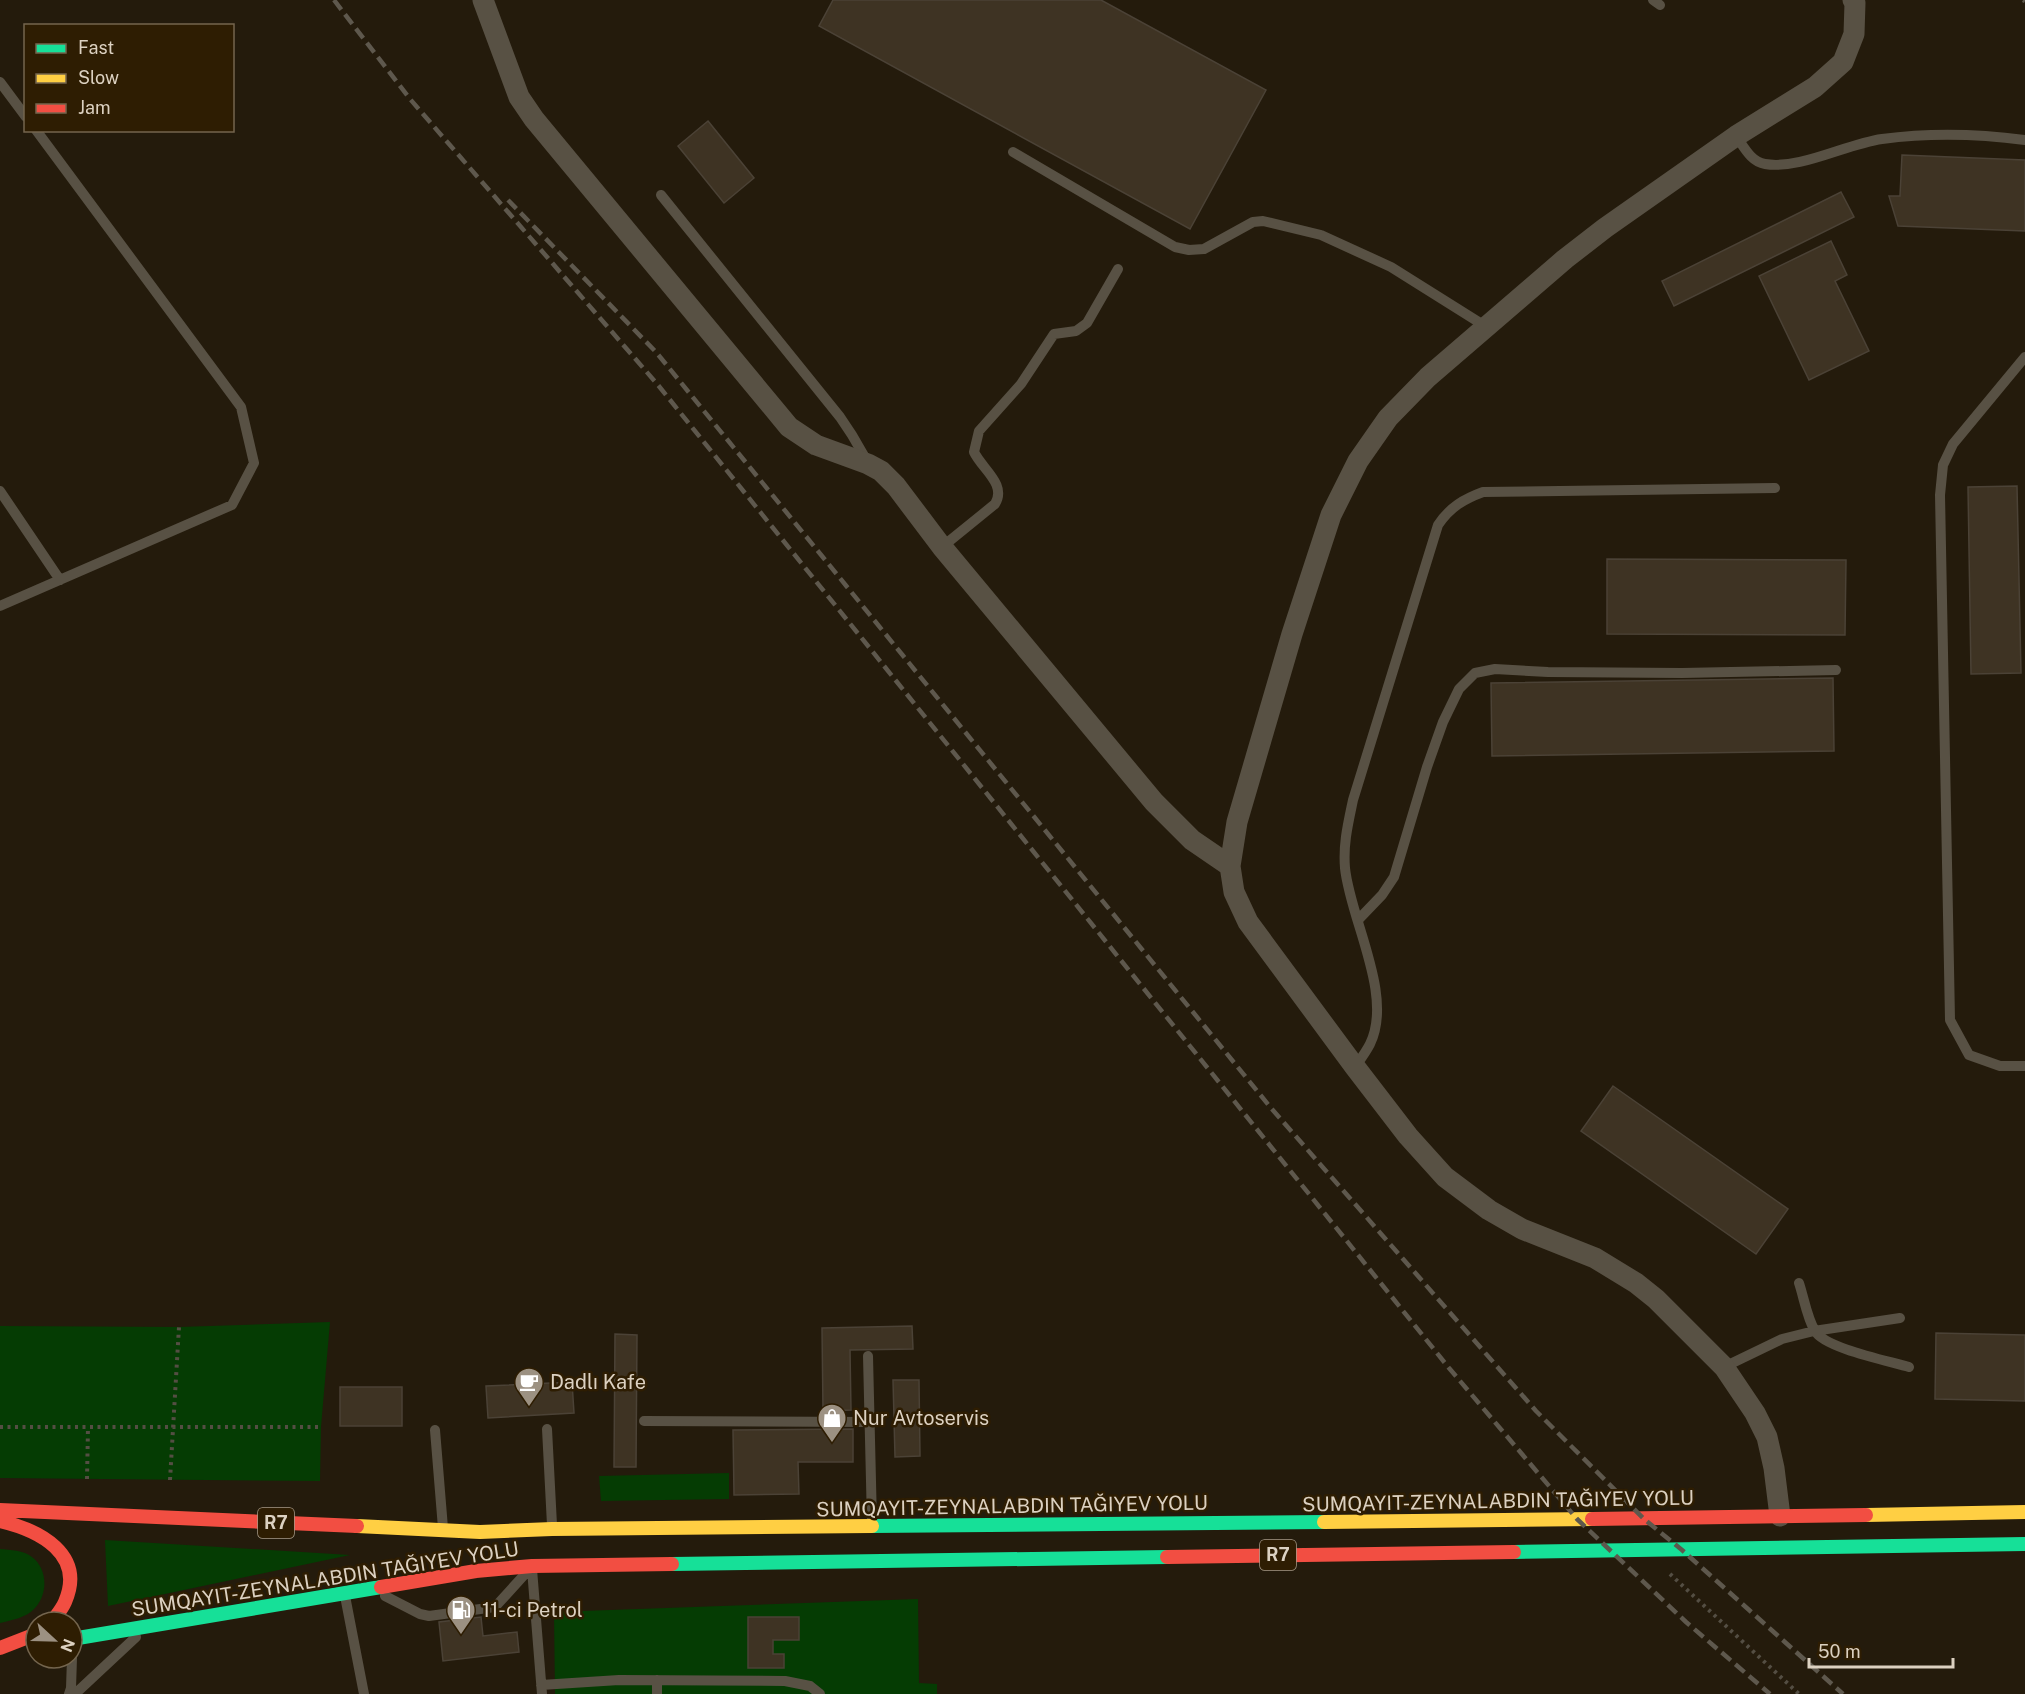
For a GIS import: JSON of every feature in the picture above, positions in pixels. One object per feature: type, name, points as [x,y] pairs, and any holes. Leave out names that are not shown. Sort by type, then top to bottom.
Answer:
[{"type":"main road","name":"R7","points":[[0,1510],[480,1532],[552,1529],[1644,1519],[2025,1512]]},
{"type":"main road","points":[[0,1521],[38,1532],[57,1546],[66,1562],[70,1580],[62,1610]]},
{"type":"main road","name":"R7","points":[[84,1637],[476,1571],[532,1566],[2025,1544]]},
{"type":"main road","points":[[0,1649],[24,1639]]},
{"type":"main road","points":[[0,1649],[24,1646]]},
{"type":"street","points":[[483,0],[519,97],[534,119],[789,427],[816,444],[881,471],[896,486],[942,547],[1155,802],[1192,840],[1230,866]]},
{"type":"street","points":[[1780,1516],[1774,1468],[1767,1437],[1755,1413],[1724,1367],[1656,1299],[1636,1283],[1595,1258],[1522,1229],[1444,1177],[1408,1136],[1248,922],[1234,892],[1230,866],[1237,822],[1292,634],[1330,515],[1358,461],[1388,418],[1428,377],[1565,259],[1605,228],[1736,136],[1815,87],[1843,62],[1854,34],[1855,3],[1853,0]]},
{"type":"lane","points":[[0,82],[24,114]]},
{"type":"lane","points":[[0,606],[232,505],[255,464],[241,407],[37,132]]},
{"type":"lane","points":[[1736,136],[1748,155],[1762,164],[1776,165],[1882,139],[1950,135],[2025,140]]},
{"type":"lane","points":[[1013,152],[1175,247],[1204,249],[1253,222],[1263,221],[1321,235],[1391,267],[1485,326]]},
{"type":"lane","points":[[660,195],[840,417],[868,464]]},
{"type":"lane","points":[[942,547],[996,504],[999,498],[1000,491],[997,483],[978,460],[975,452],[978,431],[1021,384],[1054,334],[1076,331],[1087,323],[1119,269]]},
{"type":"lane","points":[[2025,357],[1953,444],[1942,465],[1940,495],[1950,1020],[1970,1055],[2000,1066],[2025,1066]]},
{"type":"lane","points":[[1355,1067],[1371,1043],[1376,1021],[1377,995],[1346,871],[1344,840],[1353,800],[1438,525],[1447,512],[1466,498],[1484,492],[1775,488]]},
{"type":"lane","points":[[0,490],[60,580]]},
{"type":"lane","points":[[1358,920],[1382,895],[1394,877],[1443,722],[1459,689],[1475,673],[1495,669],[1660,673],[1836,670]]},
{"type":"lane","points":[[1799,1282],[1814,1330],[1819,1338],[1838,1347],[1909,1367]]},
{"type":"lane","points":[[1724,1367],[1782,1338],[1814,1330],[1900,1318]]},
{"type":"lane","points":[[868,1356],[872,1527]]},
{"type":"lane","points":[[644,1421],[870,1422]]},
{"type":"lane","points":[[547,1429],[552,1529]]},
{"type":"lane","points":[[435,1430],[443,1530]]},
{"type":"lane","points":[[372,1589],[420,1614],[429,1616],[484,1609],[495,1607],[532,1566]]},
{"type":"lane","points":[[532,1566],[542,1690],[619,1680],[657,1680],[785,1682],[810,1686],[820,1694]]},
{"type":"lane","points":[[70,1580],[71,1610]]},
{"type":"lane","points":[[344,1593],[363,1694]]},
{"type":"lane","points":[[75,1694],[148,1626]]},
{"type":"lane","points":[[69,1694],[72,1670]]},
{"type":"lane","points":[[657,1680],[657,1694]]},
{"type":"path","points":[[170,1480],[179,1327]]},
{"type":"path","points":[[0,1427],[321,1427]]},
{"type":"path","points":[[87,1479],[88,1427]]},
{"type":"path","points":[[1648,1550],[1667,1571],[1798,1694]]},
{"type":"green space","points":[[330,1322],[321,1427],[320,1481],[0,1478],[0,1326],[179,1327]]},
{"type":"green space","points":[[729,1473],[729,1499],[601,1501],[599,1476]]},
{"type":"green space","points":[[105,1540],[350,1555],[108,1606]]},
{"type":"green space","points":[[0,1549],[21,1552],[32,1557],[41,1568],[44,1582],[42,1596],[35,1608],[24,1610],[24,1616],[0,1623]]},
{"type":"green space","points":[[918,1599],[919,1683],[937,1684],[937,1694],[555,1694],[554,1612]]},
{"type":"building","points":[[833,0],[1101,0],[1266,90],[1190,229],[819,26]]},
{"type":"building","points":[[708,121],[754,178],[724,203],[678,146]]},
{"type":"building","points":[[1902,155],[2025,160],[2025,231],[1898,226],[1889,196],[1900,196]]},
{"type":"building","points":[[1841,192],[1854,217],[1674,306],[1662,281]]},
{"type":"building","points":[[1831,241],[1847,275],[1835,281],[1869,351],[1809,380],[1759,276]]},
{"type":"building","points":[[2017,486],[2021,673],[1971,674],[1968,487]]},
{"type":"building","points":[[1607,559],[1846,560],[1845,635],[1607,634]]},
{"type":"building","points":[[1833,678],[1834,751],[1492,756],[1491,683]]},
{"type":"building","points":[[1613,1086],[1788,1209],[1756,1254],[1581,1131]]},
{"type":"building","points":[[912,1326],[913,1349],[850,1350],[851,1410],[823,1411],[822,1328]]},
{"type":"building","points":[[1936,1333],[2025,1335],[2025,1401],[1935,1399]]},
{"type":"building","points":[[615,1334],[637,1335],[636,1467],[614,1467]]},
{"type":"building","points":[[893,1380],[919,1380],[920,1456],[895,1457]]},
{"type":"building","points":[[572,1382],[574,1413],[488,1418],[486,1386]]},
{"type":"building","points":[[340,1387],[402,1387],[402,1426],[340,1426]]},
{"type":"building","points":[[853,1429],[853,1462],[798,1462],[799,1494],[734,1495],[733,1430]]},
{"type":"building","points":[[481,1617],[483,1636],[517,1632],[519,1652],[443,1661],[439,1622]]},
{"type":"building","points":[[748,1617],[799,1617],[799,1640],[773,1640],[773,1654],[784,1654],[784,1668],[748,1668]]},
{"type":"railway","points":[[334,0],[410,99],[658,385],[1449,1368],[1577,1519],[1686,1622],[1770,1694]]},
{"type":"railway","points":[[508,200],[656,352],[1271,1108],[1536,1411],[1644,1519],[1682,1550],[1843,1694]]},
{"type":"traffic: fast","points":[[872,1526],[1324,1522]]},
{"type":"traffic: fast","points":[[1514,1552],[2025,1544]]},
{"type":"traffic: fast","points":[[672,1564],[1167,1557]]},
{"type":"traffic: fast","points":[[84,1637],[381,1587]]},
{"type":"traffic: slow","points":[[1866,1515],[2025,1512]]},
{"type":"traffic: slow","points":[[1324,1522],[1592,1519]]},
{"type":"traffic: slow","points":[[357,1526],[480,1532],[552,1529],[872,1526]]},
{"type":"traffic: jam","points":[[0,1510],[357,1526]]},
{"type":"traffic: jam","points":[[1592,1519],[1866,1515]]},
{"type":"traffic: jam","points":[[0,1521],[43,1538],[64,1558],[69,1570],[70,1585],[60,1610]]},
{"type":"traffic: jam","points":[[1167,1557],[1514,1552]]},
{"type":"traffic: jam","points":[[381,1587],[476,1571],[532,1566],[672,1564]]},
{"type":"traffic: jam","points":[[0,1648],[24,1639]]},
{"type":"place","name":"Dadlı Kafe","points":[[529,1408]]},
{"type":"place","name":"Nur Avtoservis","points":[[832,1444]]},
{"type":"place","name":"11-ci Petrol","points":[[461,1636]]}]
